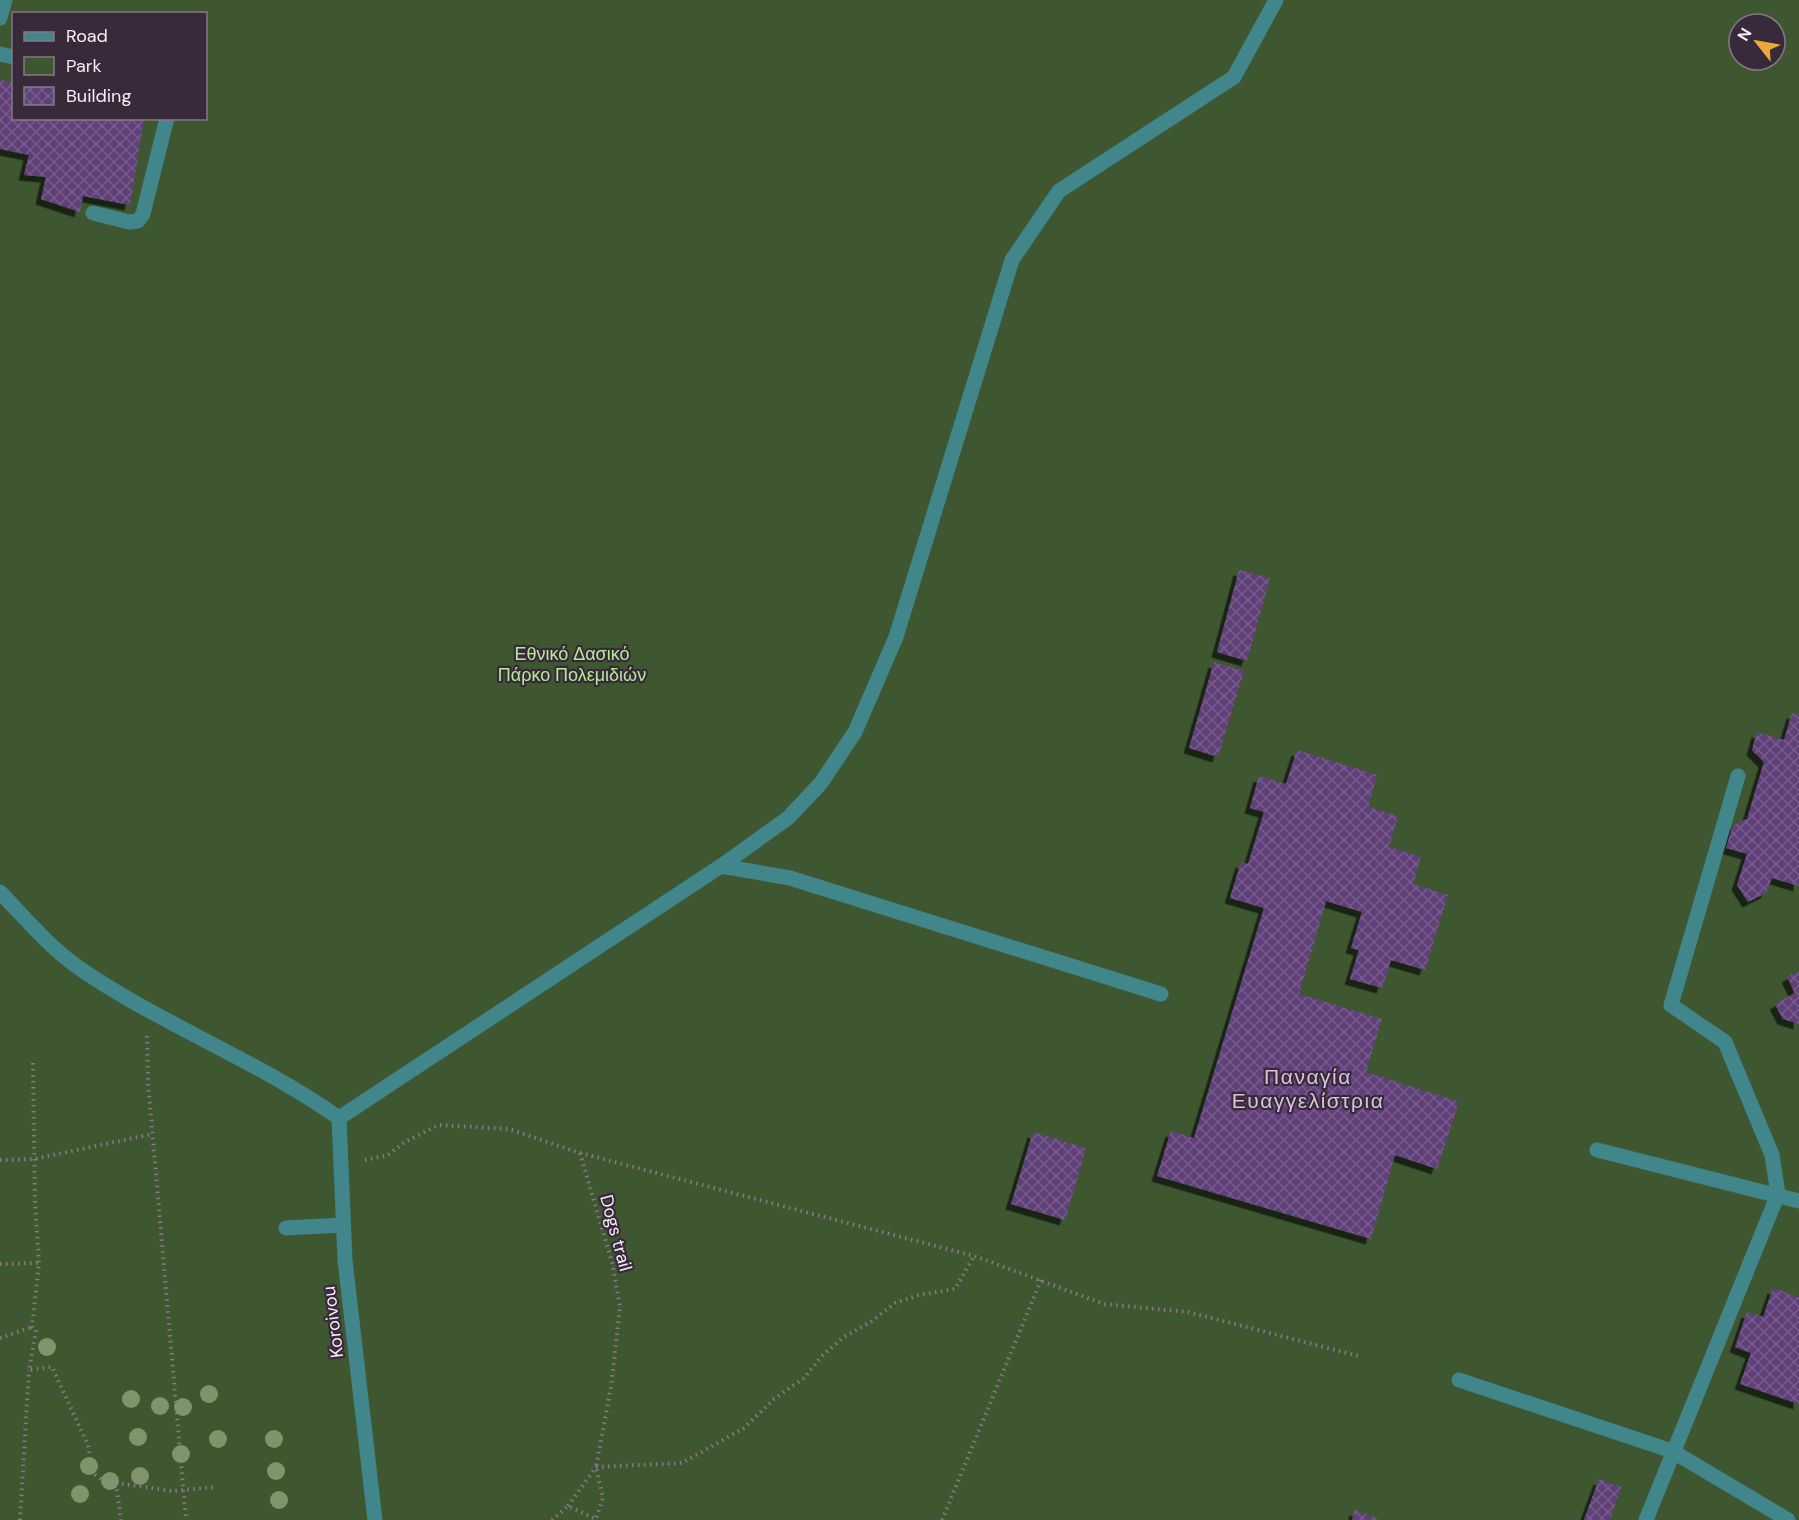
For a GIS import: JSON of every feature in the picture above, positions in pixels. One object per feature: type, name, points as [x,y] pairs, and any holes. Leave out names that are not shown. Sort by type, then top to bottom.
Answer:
[{"type":"street","points":[[0,18],[4,0]]},
{"type":"street","points":[[0,892],[39,933],[77,967],[146,1010],[311,1099],[339,1118],[721,866],[788,818],[821,783],[855,732],[896,637],[1012,260],[1059,191],[1234,76],[1276,0]]},
{"type":"street","points":[[93,213],[129,222],[138,221],[142,214],[166,120]]},
{"type":"street","points":[[1646,1520],[1778,1194],[1772,1155],[1725,1042],[1671,1005],[1738,776]]},
{"type":"street","points":[[721,866],[789,878],[1161,994]]},
{"type":"street","name":"Koroivou","points":[[339,1118],[344,1225],[375,1520]]},
{"type":"street","points":[[1597,1150],[1799,1201]]},
{"type":"street","points":[[286,1228],[344,1225]]},
{"type":"street","points":[[1459,1380],[1672,1451],[1788,1520]]},
{"type":"path","points":[[146,1010],[153,1134],[186,1520]]},
{"type":"path","points":[[32,1327],[39,1263],[34,1159],[33,1063]]},
{"type":"path","points":[[340,1164],[388,1155],[405,1142],[438,1125],[509,1129],[579,1153],[974,1256],[1104,1304],[1188,1312],[1359,1356]]},
{"type":"path","points":[[0,1160],[34,1159],[153,1134]]},
{"type":"path","name":"Dogs trail","points":[[568,1506],[596,1519],[603,1498],[596,1467],[611,1387],[620,1307],[612,1266],[579,1153]]},
{"type":"path","points":[[552,1520],[568,1506],[596,1467],[682,1464],[744,1428],[774,1399],[804,1378],[823,1355],[844,1337],[872,1321],[895,1303],[919,1295],[955,1289],[974,1256]]},
{"type":"path","points":[[0,1264],[39,1263]]},
{"type":"path","points":[[942,1520],[1041,1280]]},
{"type":"path","points":[[0,1338],[32,1327]]},
{"type":"path","points":[[20,1520],[29,1370],[36,1330],[32,1327]]},
{"type":"path","points":[[29,1370],[52,1366],[88,1445],[93,1473],[102,1480],[172,1491],[216,1487]]},
{"type":"path","points":[[116,1483],[121,1520]]},
{"type":"green space","name":"Εθνικό Δασικό Πάρκο Πολεμιδιών","points":[[0,0],[1799,0],[1799,1520],[0,1520]]},
{"type":"building","points":[[0,80],[12,83],[12,120],[144,120],[130,205],[83,196],[80,212],[41,199],[46,177],[24,175],[29,155],[0,149]]},
{"type":"building","points":[[1239,570],[1270,578],[1247,661],[1217,652]]},
{"type":"building","points":[[1214,662],[1244,671],[1218,757],[1189,748]]},
{"type":"building","points":[[1792,713],[1799,715],[1799,886],[1772,878],[1766,893],[1748,902],[1737,885],[1747,854],[1726,848],[1733,825],[1747,819],[1764,762],[1752,750],[1757,732],[1784,740]]},
{"type":"building","points":[[1297,750],[1377,775],[1368,807],[1398,816],[1389,847],[1421,857],[1413,884],[1448,895],[1425,970],[1391,960],[1382,988],[1350,979],[1359,950],[1351,948],[1362,912],[1326,901],[1299,994],[1382,1019],[1366,1072],[1459,1102],[1437,1169],[1395,1155],[1371,1239],[1157,1176],[1171,1131],[1194,1138],[1264,908],[1230,898],[1241,862],[1248,864],[1264,812],[1250,808],[1259,776],[1286,784]]},
{"type":"building","points":[[1799,971],[1799,1024],[1783,1019],[1775,1004],[1795,993],[1787,977]]},
{"type":"building","points":[[1033,1132],[1086,1148],[1065,1220],[1011,1204]]},
{"type":"building","points":[[1773,1288],[1799,1297],[1799,1404],[1740,1384],[1751,1353],[1735,1347],[1747,1312],[1763,1317]]},
{"type":"building","points":[[1599,1479],[1621,1487],[1610,1520],[1584,1520]]},
{"type":"building","points":[[1355,1510],[1381,1520],[1352,1520]]},
{"type":"district","name":"Παναγία Ευαγγελίστρια","points":[[1308,1089]]}]
